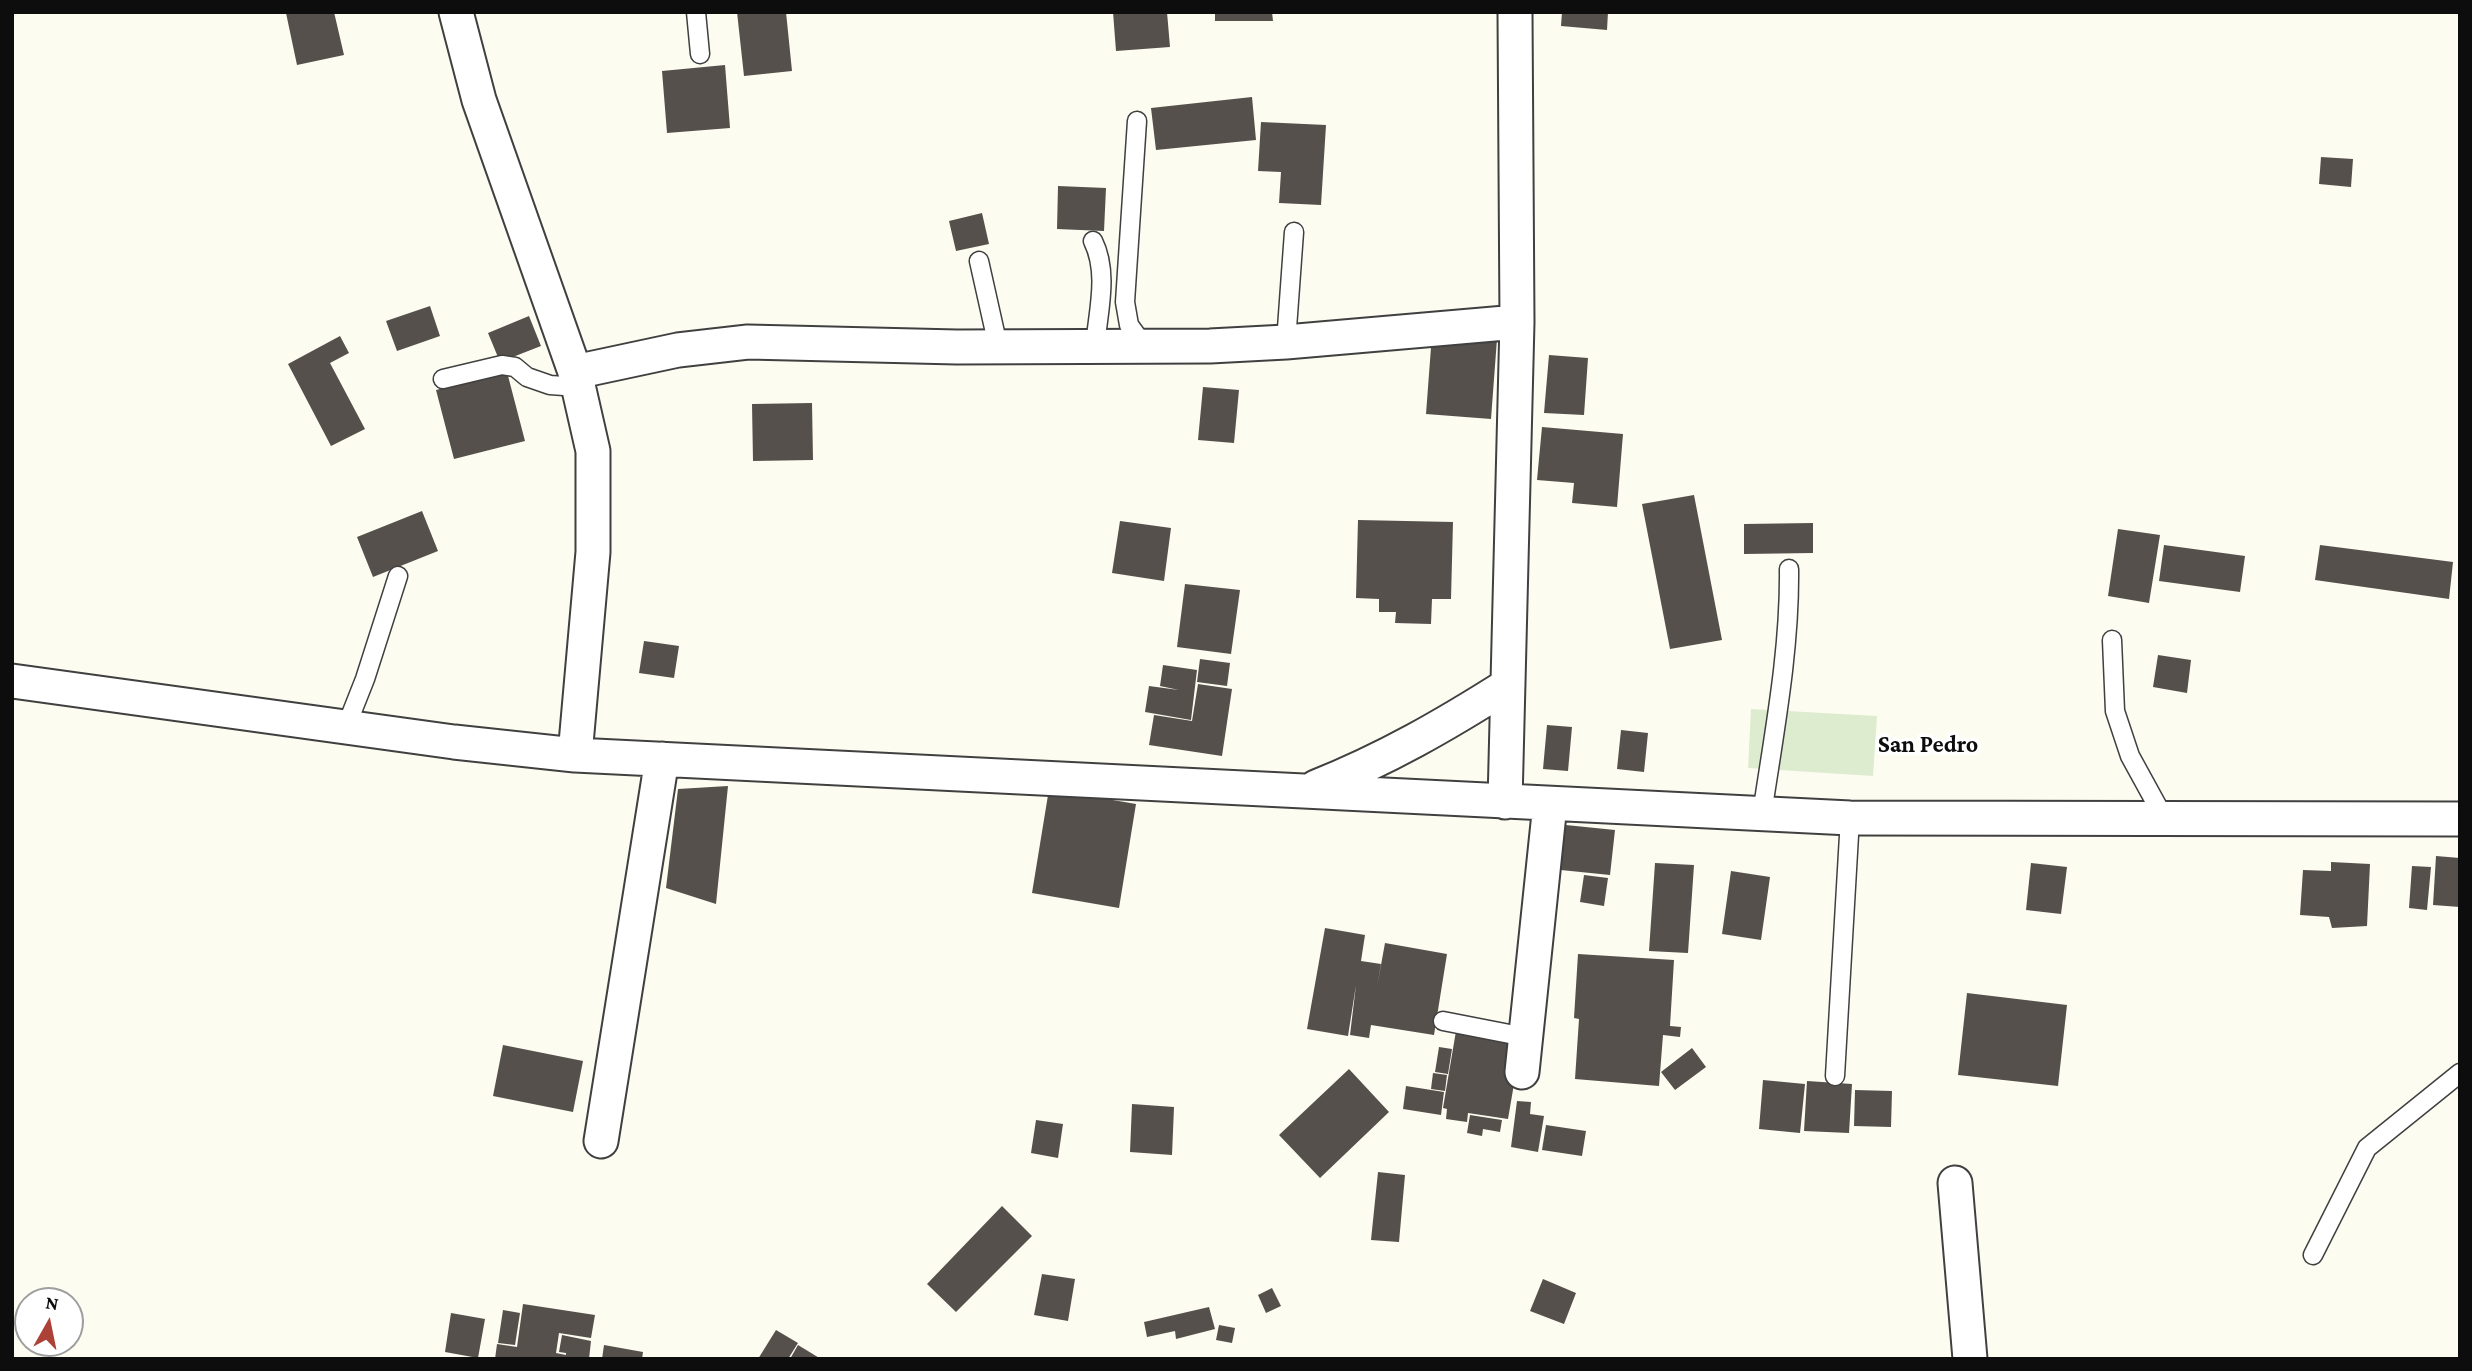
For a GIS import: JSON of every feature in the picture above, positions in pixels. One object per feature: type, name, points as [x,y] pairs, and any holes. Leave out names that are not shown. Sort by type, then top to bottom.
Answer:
[{"type":"street","points":[[1505,802],[1517,322],[1515,12]]},
{"type":"street","points":[[460,13],[479,100],[577,379],[593,451],[593,552],[575,755]]},
{"type":"street","points":[[577,379],[677,350],[748,342],[1145,347],[1286,342],[1517,322]]},
{"type":"street","points":[[12,681],[454,742],[575,755],[1850,818],[2460,819]]},
{"type":"street","points":[[1305,792],[1368,766],[1442,727],[1508,685]]},
{"type":"street","points":[[601,1141],[662,759]]},
{"type":"street","points":[[1522,1072],[1550,804]]},
{"type":"street","points":[[1955,1182],[1970,1359]]},
{"type":"lane","points":[[696,12],[700,54]]},
{"type":"lane","points":[[1137,121],[1125,302],[1129,325],[1145,347]]},
{"type":"lane","points":[[1286,342],[1294,232]]},
{"type":"lane","points":[[1093,241],[1100,255],[1102,279],[1095,346]]},
{"type":"lane","points":[[979,261],[998,346]]},
{"type":"lane","points":[[443,379],[502,365],[515,367],[527,377],[550,385],[577,379]]},
{"type":"lane","points":[[1762,814],[1782,683],[1789,609],[1789,569]]},
{"type":"lane","points":[[346,727],[369,667],[398,576]]},
{"type":"lane","points":[[2112,640],[2115,711],[2130,756],[2164,818]]},
{"type":"lane","points":[[1835,1076],[1850,818]]},
{"type":"lane","points":[[1443,1021],[1525,1037]]},
{"type":"lane","points":[[2313,1255],[2367,1148],[2460,1073]]},
{"type":"green space","points":[[1751,709],[1877,716],[1873,776],[1748,768]]},
{"type":"building","points":[[334,12],[344,55],[297,65],[286,13]]},
{"type":"building","points":[[737,12],[786,12],[792,71],[744,76]]},
{"type":"building","points":[[1113,12],[1167,12],[1170,47],[1116,51]]},
{"type":"building","points":[[1215,12],[1272,12],[1273,21],[1215,21]]},
{"type":"building","points":[[1562,12],[1608,12],[1607,30],[1561,26]]},
{"type":"building","points":[[725,65],[730,128],[667,133],[662,71]]},
{"type":"building","points":[[1252,97],[1256,140],[1156,150],[1151,108]]},
{"type":"building","points":[[1261,122],[1326,125],[1321,205],[1279,203],[1281,172],[1258,171]]},
{"type":"building","points":[[2321,157],[2353,159],[2351,187],[2319,184]]},
{"type":"building","points":[[1058,186],[1106,188],[1104,231],[1057,229]]},
{"type":"building","points":[[982,213],[989,244],[956,251],[949,221]]},
{"type":"building","points":[[430,306],[440,336],[397,351],[386,321]]},
{"type":"building","points":[[529,316],[541,346],[500,362],[488,333]]},
{"type":"building","points":[[1432,334],[1497,339],[1491,419],[1426,414]]},
{"type":"building","points":[[340,336],[349,353],[330,363],[365,429],[331,446],[288,364]]},
{"type":"building","points":[[1549,355],[1588,358],[1584,415],[1544,413]]},
{"type":"building","points":[[507,372],[525,441],[454,459],[436,390]]},
{"type":"building","points":[[1203,387],[1239,390],[1234,443],[1198,440]]},
{"type":"building","points":[[812,403],[813,460],[753,461],[752,404]]},
{"type":"building","points":[[1542,427],[1623,434],[1617,507],[1572,503],[1574,483],[1537,480]]},
{"type":"building","points":[[1694,495],[1722,640],[1670,649],[1642,504]]},
{"type":"building","points":[[422,511],[438,551],[373,577],[357,537]]},
{"type":"building","points":[[1358,520],[1453,522],[1451,599],[1432,599],[1431,624],[1395,623],[1396,612],[1379,612],[1379,599],[1356,598]]},
{"type":"building","points":[[1120,521],[1171,528],[1164,581],[1112,573]]},
{"type":"building","points":[[1813,523],[1813,553],[1744,554],[1744,524]]},
{"type":"building","points":[[2118,529],[2160,535],[2149,603],[2108,596]]},
{"type":"building","points":[[2164,545],[2245,556],[2240,592],[2159,581]]},
{"type":"building","points":[[2320,545],[2453,562],[2449,599],[2315,580]]},
{"type":"building","points":[[1185,584],[1240,590],[1231,654],[1177,647]]},
{"type":"building","points":[[644,641],[679,646],[674,678],[639,673]]},
{"type":"building","points":[[2158,655],[2191,660],[2187,693],[2153,687]]},
{"type":"building","points":[[1200,659],[1230,663],[1227,686],[1197,682]]},
{"type":"building","points":[[1163,665],[1197,670],[1191,720],[1145,712],[1149,686],[1179,690],[1160,686]]},
{"type":"building","points":[[1198,684],[1232,689],[1222,756],[1149,745],[1154,715],[1192,721]]},
{"type":"building","points":[[1547,725],[1572,727],[1568,771],[1543,769]]},
{"type":"building","points":[[1621,730],[1648,733],[1644,772],[1617,769]]},
{"type":"building","points":[[728,786],[716,904],[666,888],[678,789]]},
{"type":"building","points":[[1049,789],[1136,804],[1119,908],[1032,893]]},
{"type":"building","points":[[1556,824],[1615,830],[1610,875],[1551,869]]},
{"type":"building","points":[[2436,856],[2460,858],[2460,907],[2433,905]]},
{"type":"building","points":[[2331,862],[2370,864],[2367,926],[2332,928],[2329,917],[2300,915],[2303,870],[2331,871]]},
{"type":"building","points":[[1655,863],[1694,865],[1688,953],[1649,951]]},
{"type":"building","points":[[2031,863],[2067,867],[2061,914],[2026,910]]},
{"type":"building","points":[[2412,866],[2431,867],[2427,910],[2409,908]]},
{"type":"building","points":[[1731,871],[1770,877],[1761,940],[1722,934]]},
{"type":"building","points":[[1584,875],[1608,878],[1604,906],[1580,902]]},
{"type":"building","points":[[1325,928],[1365,935],[1361,961],[1381,964],[1377,987],[1385,943],[1447,954],[1434,1035],[1371,1025],[1369,1038],[1350,1035],[1356,985],[1348,1036],[1307,1029]]},
{"type":"building","points":[[1578,954],[1674,960],[1670,1026],[1681,1027],[1680,1037],[1663,1035],[1659,1086],[1575,1079],[1579,1019],[1574,1018]]},
{"type":"building","points":[[1967,993],[2067,1005],[2058,1086],[1958,1075]]},
{"type":"building","points":[[1456,1031],[1521,1043],[1508,1119],[1468,1113],[1467,1122],[1446,1119],[1447,1109],[1443,1108]]},
{"type":"building","points":[[503,1045],[583,1061],[573,1112],[493,1096]]},
{"type":"building","points":[[1439,1047],[1452,1049],[1448,1074],[1435,1072]]},
{"type":"building","points":[[1692,1048],[1706,1067],[1675,1090],[1661,1072]]},
{"type":"building","points":[[1349,1069],[1389,1112],[1320,1178],[1279,1135]]},
{"type":"building","points":[[1433,1073],[1447,1075],[1445,1091],[1431,1089]]},
{"type":"building","points":[[1763,1080],[1805,1084],[1800,1133],[1759,1129]]},
{"type":"building","points":[[1807,1081],[1852,1084],[1849,1133],[1804,1131]]},
{"type":"building","points":[[1406,1086],[1444,1092],[1441,1115],[1403,1109]]},
{"type":"building","points":[[1855,1090],[1892,1091],[1891,1127],[1854,1126]]},
{"type":"building","points":[[1517,1101],[1531,1102],[1530,1114],[1544,1116],[1538,1152],[1511,1147]]},
{"type":"building","points":[[1132,1104],[1174,1107],[1172,1155],[1130,1152]]},
{"type":"building","points":[[1470,1115],[1502,1120],[1500,1132],[1483,1129],[1482,1136],[1467,1133]]},
{"type":"building","points":[[1036,1120],[1063,1124],[1058,1158],[1031,1153]]},
{"type":"building","points":[[1546,1125],[1586,1131],[1582,1156],[1542,1150]]},
{"type":"building","points":[[1378,1172],[1405,1175],[1399,1242],[1371,1240]]},
{"type":"building","points":[[1002,1206],[1032,1236],[956,1312],[927,1284]]},
{"type":"building","points":[[1042,1274],[1075,1279],[1068,1321],[1034,1315]]},
{"type":"building","points":[[1543,1279],[1576,1293],[1564,1324],[1530,1311]]},
{"type":"building","points":[[1272,1288],[1281,1306],[1266,1313],[1258,1295]]},
{"type":"building","points":[[523,1304],[595,1315],[591,1338],[559,1333],[556,1353],[566,1355],[559,1352],[562,1335],[591,1341],[589,1359],[495,1359],[497,1344],[517,1347]]},
{"type":"building","points":[[1209,1307],[1215,1329],[1176,1339],[1175,1331],[1147,1337],[1144,1322]]},
{"type":"building","points":[[503,1310],[520,1313],[515,1345],[498,1343]]},
{"type":"building","points":[[451,1313],[485,1319],[478,1358],[445,1352]]},
{"type":"building","points":[[1219,1325],[1235,1328],[1232,1343],[1216,1340]]},
{"type":"building","points":[[776,1330],[798,1343],[788,1359],[758,1359]]},
{"type":"building","points":[[604,1345],[643,1352],[642,1359],[602,1359]]},
{"type":"building","points":[[798,1345],[821,1359],[790,1359]]},
{"type":"district","name":"San Pedro","points":[[1928,745]]}]
